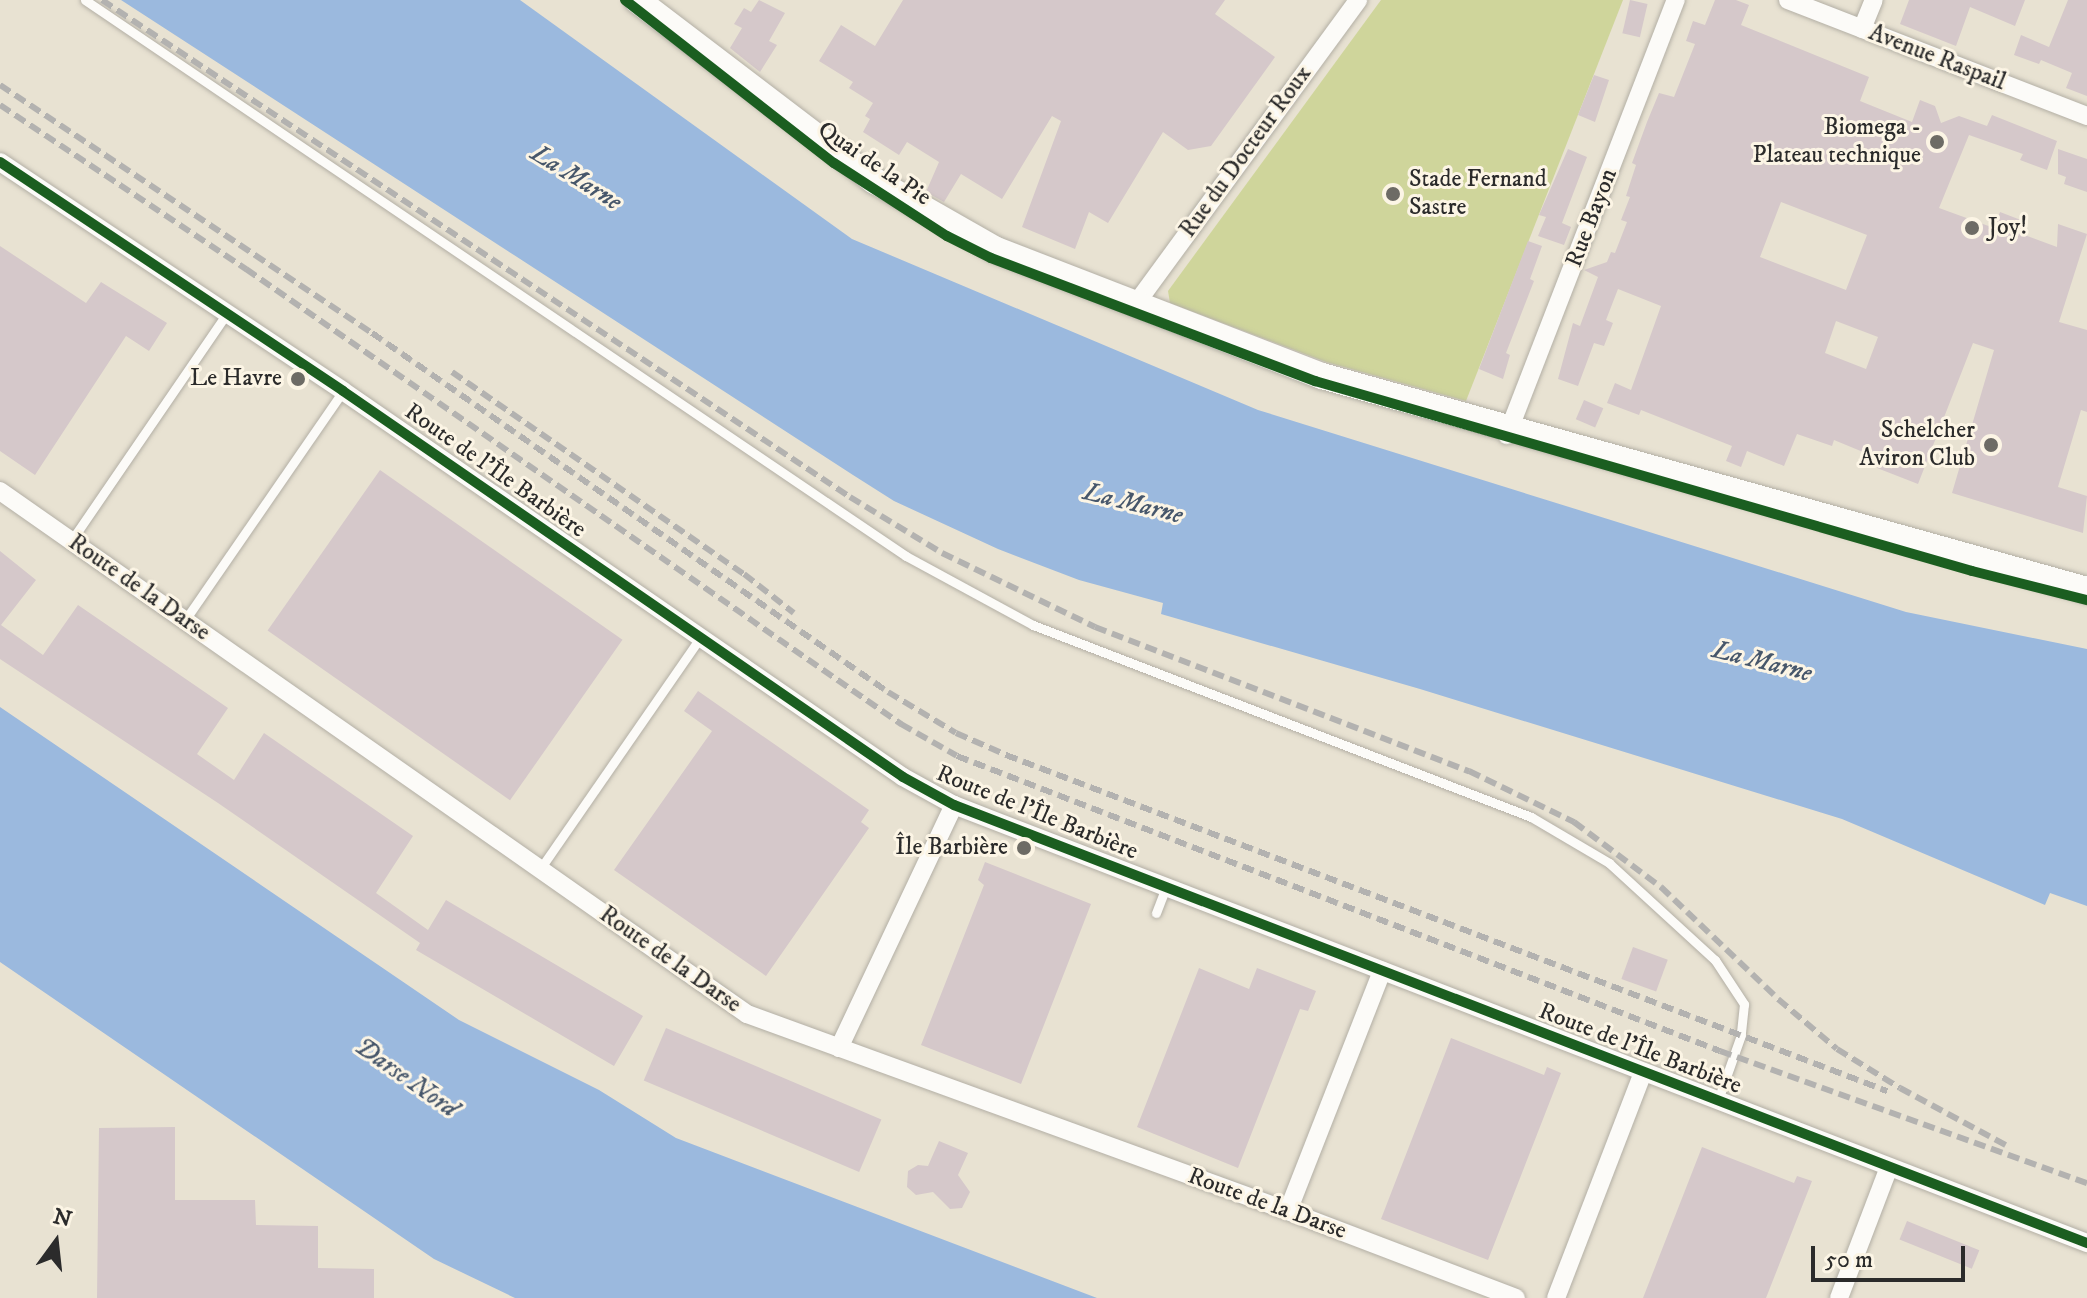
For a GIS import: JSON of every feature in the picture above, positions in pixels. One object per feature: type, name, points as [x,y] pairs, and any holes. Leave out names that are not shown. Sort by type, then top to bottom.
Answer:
[{"type":"street","name":"Quai de la Pie","points":[[637,0],[875,181],[994,249],[1322,376],[1509,431],[2087,590]]},
{"type":"street","name":"Rue du Docteur Roux","points":[[1135,305],[1358,0]]},
{"type":"street","name":"Rue Bayon","points":[[1509,431],[1676,0]]},
{"type":"street","name":"Avenue Raspail","points":[[1788,0],[2087,116]]},
{"type":"street","points":[[1862,29],[1874,0]]},
{"type":"street","name":"Route de l'Île Barbière","points":[[0,162],[343,391],[903,777],[954,805],[2087,1243]]},
{"type":"street","name":"Route de la Darse","points":[[0,491],[747,1014],[1288,1211],[1516,1298]]},
{"type":"street","points":[[839,1048],[954,805]]},
{"type":"street","points":[[1288,1211],[1382,971]]},
{"type":"street","points":[[1556,1298],[1643,1072]]},
{"type":"street","points":[[1839,1298],[1889,1167]]},
{"type":"lane","points":[[85,0],[906,556],[1033,625],[1531,817],[1609,863],[1715,960],[1744,1004],[1741,1035],[1717,1101]]},
{"type":"lane","points":[[71,541],[227,313]]},
{"type":"lane","points":[[185,620],[343,391]]},
{"type":"lane","points":[[540,869],[700,638]]},
{"type":"lane","points":[[1156,913],[1166,887]]},
{"type":"green space","name":"Stade Fernand Sastre","points":[[1381,0],[1623,0],[1466,401],[1326,362],[1170,303],[1168,291]]},
{"type":"water","name":"La Marne","points":[[121,0],[520,0],[852,239],[1258,410],[1906,612],[2087,649],[2087,906],[2050,893],[2045,905],[1842,819],[1420,689],[1161,614],[1163,603],[1079,580],[998,549],[894,501]]},
{"type":"water","name":"Darse Nord","points":[[0,707],[459,1020],[599,1090],[676,1138],[1097,1298],[515,1298],[434,1259],[0,962]]},
{"type":"building","points":[[759,0],[785,13],[769,41],[777,45],[760,72],[730,48],[742,28],[734,24],[744,8],[751,12]]},
{"type":"building","points":[[903,0],[1225,0],[1215,14],[1275,57],[1211,146],[1188,150],[1163,132],[1108,223],[1089,212],[1075,249],[1022,227],[1061,121],[1052,116],[1002,199],[961,174],[944,202],[926,192],[939,162],[907,142],[899,155],[863,132],[870,119],[865,116],[873,103],[849,88],[853,82],[819,61],[841,25],[875,46]]},
{"type":"building","points":[[1630,0],[1648,4],[1640,37],[1622,33]]},
{"type":"building","points":[[1715,0],[1736,0],[1749,5],[1741,25],[1869,77],[1860,101],[1912,122],[1920,100],[1935,106],[1941,123],[1959,116],[1987,126],[1992,115],[2057,141],[2047,170],[2020,160],[2023,154],[1969,135],[1939,208],[1994,228],[2000,212],[2026,222],[2022,234],[2057,247],[2058,224],[2087,234],[2059,322],[2087,330],[2087,412],[2081,410],[2058,487],[2087,496],[2083,533],[1952,493],[1994,350],[1973,343],[1918,484],[1877,468],[1880,459],[1834,440],[1832,446],[1797,434],[1784,466],[1747,451],[1741,467],[1726,461],[1732,446],[1641,410],[1639,415],[1607,403],[1615,383],[1631,390],[1661,306],[1618,289],[1606,320],[1613,323],[1604,346],[1594,343],[1578,386],[1558,379],[1573,323],[1580,326],[1598,277],[1584,270],[1607,262],[1611,252],[1615,253],[1627,222],[1621,220],[1630,197],[1626,196],[1636,165],[1632,163],[1647,122],[1659,93],[1674,97],[1695,44],[1686,41],[1693,21],[1705,25]],"holes":[[[1781,202],[1867,235],[1846,290],[1760,257]],[[1836,321],[1878,337],[1866,369],[1825,353]]]},
{"type":"building","points":[[1909,0],[2025,0],[2015,26],[1970,7],[1956,46],[1900,24]]},
{"type":"building","points":[[2068,0],[2087,0],[2087,96],[2066,88],[2072,73],[2041,60],[2039,64],[2014,55],[2021,35],[2049,47]]},
{"type":"building","points":[[1594,75],[1609,80],[1595,122],[1578,115]]},
{"type":"building","points":[[1568,149],[1587,157],[1562,223],[1571,227],[1564,245],[1538,236],[1546,217],[1539,215]]},
{"type":"building","points":[[2058,149],[2087,159],[2087,192],[2064,184],[2066,177],[2058,174]]},
{"type":"building","points":[[1528,241],[1542,246],[1530,279],[1534,281],[1506,353],[1510,355],[1503,379],[1479,369]]},
{"type":"building","points":[[0,246],[86,303],[101,282],[167,323],[149,351],[126,336],[35,475],[0,451]]},
{"type":"building","points":[[1584,400],[1603,408],[1595,428],[1576,419]]},
{"type":"building","points":[[380,470],[622,640],[510,800],[268,631]]},
{"type":"building","points":[[0,551],[36,580],[1,625],[43,655],[78,605],[228,708],[197,754],[234,780],[264,733],[413,836],[376,893],[428,930],[446,900],[643,1016],[614,1066],[416,950],[420,943],[218,803],[0,659]]},
{"type":"building","points":[[698,691],[869,810],[861,822],[869,828],[766,976],[614,870],[712,731],[684,711]]},
{"type":"building","points":[[985,862],[1091,904],[1021,1084],[921,1045],[984,885],[978,880]]},
{"type":"building","points":[[1633,947],[1668,960],[1656,992],[1621,979]]},
{"type":"building","points":[[1199,968],[1249,989],[1257,968],[1316,991],[1308,1011],[1300,1009],[1238,1168],[1137,1127]]},
{"type":"building","points":[[666,1028],[881,1119],[859,1172],[644,1080]]},
{"type":"building","points":[[1451,1038],[1544,1075],[1547,1067],[1561,1073],[1488,1260],[1381,1219]]},
{"type":"building","points":[[175,1127],[175,1200],[255,1200],[256,1225],[318,1226],[318,1268],[374,1269],[374,1298],[97,1298],[99,1128]]},
{"type":"building","points":[[939,1141],[968,1153],[958,1175],[970,1192],[962,1208],[950,1209],[933,1192],[916,1195],[907,1187],[908,1171],[918,1165],[928,1166]]},
{"type":"building","points":[[1702,1147],[1794,1183],[1797,1176],[1812,1181],[1766,1298],[1643,1298]]},
{"type":"building","points":[[1907,1221],[1979,1250],[1972,1269],[1900,1240]]},
{"type":"railway","points":[[102,0],[850,497],[942,553],[1095,627],[1469,771],[1574,822],[1661,887],[1778,999],[1837,1049],[1900,1088],[2009,1147]]},
{"type":"railway","points":[[0,85],[372,333],[888,692],[956,733],[1006,755],[1887,1091]]},
{"type":"railway","points":[[0,105],[246,269],[901,724],[957,756],[1720,1051],[2087,1183]]},
{"type":"railway","points":[[452,372],[744,574],[794,613]]},
{"type":"cycle path","points":[[625,0],[834,163],[947,236],[991,258],[1315,381],[1972,571],[2087,600]]},
{"type":"cycle path","points":[[0,162],[343,391],[903,777],[954,805],[2087,1243]]},
{"type":"place","name":"Biomega - Plateau technique","points":[[1937,142]]},
{"type":"place","name":"Stade Fernand Sastre","points":[[1393,194]]},
{"type":"place","name":"Joy!","points":[[1972,228]]},
{"type":"place","name":"Le Havre","points":[[298,379]]},
{"type":"place","name":"Schelcher Aviron Club","points":[[1991,445]]},
{"type":"place","name":"Île Barbière","points":[[1024,848]]}]
